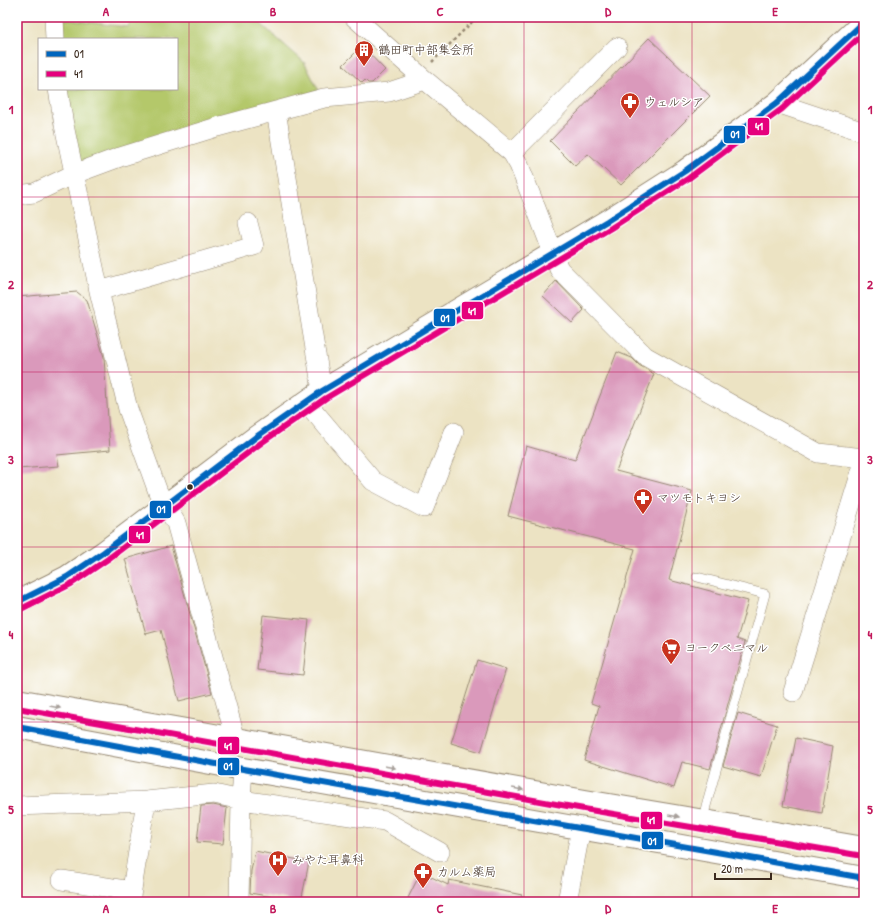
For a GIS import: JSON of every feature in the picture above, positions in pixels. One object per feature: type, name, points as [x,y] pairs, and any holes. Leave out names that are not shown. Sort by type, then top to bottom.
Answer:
[{"type":"main road","points":[[17,602],[67,577],[104,552],[256,437],[314,396],[552,254],[686,171],[777,103],[858,21]]},
{"type":"main road","points":[[17,700],[236,740],[864,848]]},
{"type":"main road","points":[[17,727],[244,769],[864,878]]},
{"type":"street","points":[[54,17],[55,38]]},
{"type":"street","points":[[354,17],[512,153],[519,165],[559,269],[645,356],[818,453],[864,458]]},
{"type":"street","points":[[512,153],[617,47]]},
{"type":"street","points":[[17,195],[34,193],[74,174],[155,145],[324,98],[389,92],[422,77]]},
{"type":"street","points":[[58,90],[74,174],[99,290],[128,409],[158,492],[176,524],[236,740]]},
{"type":"street","points":[[777,103],[864,132]]},
{"type":"street","points":[[276,111],[314,396],[373,481],[424,508],[454,432]]},
{"type":"street","points":[[99,290],[254,246],[248,222]]},
{"type":"street","points":[[793,692],[864,462]]},
{"type":"street","points":[[239,902],[241,800],[244,769]]},
{"type":"street","points":[[17,806],[146,801],[214,794],[241,800],[385,821],[440,852]]},
{"type":"street","points":[[62,880],[131,896],[146,801]]},
{"type":"street","points":[[566,902],[581,828]]},
{"type":"lane","points":[[697,577],[765,594],[703,821]]},
{"type":"path","points":[[422,77],[477,17]]},
{"type":"green space","points":[[132,17],[253,17],[304,62],[319,91],[78,165],[62,90],[178,90],[178,38],[61,38],[61,19],[128,27]]},
{"type":"building","name":"ウェルシア","points":[[649,38],[710,96],[621,185],[588,154],[575,166],[550,141]]},
{"type":"building","name":"鶴田町中部集会所","points":[[362,46],[385,70],[372,83],[368,83],[365,80],[362,83],[343,65]]},
{"type":"building","points":[[556,281],[584,310],[572,323],[543,296]]},
{"type":"building","points":[[77,292],[87,300],[104,357],[110,450],[57,455],[59,466],[17,469],[17,297]]},
{"type":"building","points":[[617,352],[632,358],[639,365],[654,374],[616,471],[692,491],[669,580],[748,601],[737,639],[745,642],[710,769],[682,762],[674,788],[584,760],[599,706],[591,703],[635,549],[508,516],[526,446],[575,460]]},
{"type":"building","points":[[171,546],[212,693],[179,701],[161,630],[146,634],[125,559]]},
{"type":"building","points":[[263,615],[309,620],[303,675],[257,670]]},
{"type":"building","points":[[477,660],[506,669],[481,752],[451,743]]},
{"type":"building","points":[[738,713],[777,725],[761,777],[723,766]]},
{"type":"building","points":[[796,738],[833,746],[822,813],[783,806]]},
{"type":"building","points":[[213,805],[227,808],[223,844],[197,842],[201,806]]},
{"type":"building","name":"みやた耳鼻科","points":[[255,851],[309,862],[301,902],[250,893],[251,871]]},
{"type":"building","points":[[421,872],[448,885],[449,880],[522,895],[521,902],[416,902],[408,898]]},
{"type":"transit line","name":"01","points":[[17,602],[67,577],[104,552],[256,437],[322,391],[607,221],[685,171],[777,103],[864,22]]},
{"type":"transit line","name":"41","points":[[21,609],[71,584],[108,559],[261,443],[326,398],[611,228],[689,178],[782,109],[864,33]]},
{"type":"transit line","name":"41","points":[[17,708],[584,809],[863,856]]},
{"type":"transit line","name":"01","points":[[17,727],[243,769],[864,878]]},
{"type":"place","name":"鶴田町中部集会所","points":[[364,67]]},
{"type":"place","name":"ウェルシア","points":[[630,119]]},
{"type":"place","name":"マツモトキヨシ","points":[[643,515]]},
{"type":"place","name":"ヨークベニマル","points":[[671,665]]},
{"type":"place","name":"みやた耳鼻科","points":[[278,877]]},
{"type":"place","name":"カルム薬局","points":[[423,889]]}]
